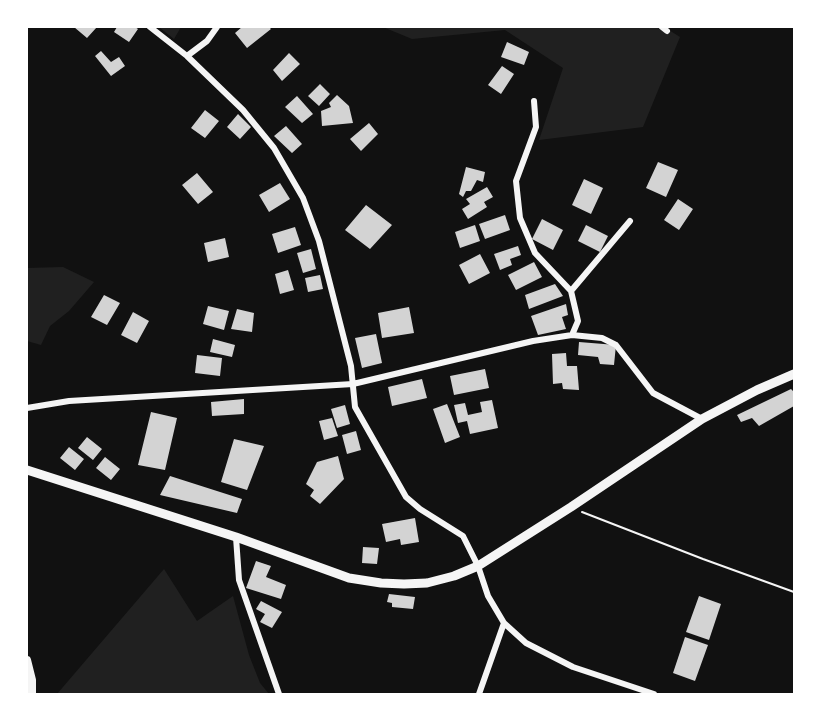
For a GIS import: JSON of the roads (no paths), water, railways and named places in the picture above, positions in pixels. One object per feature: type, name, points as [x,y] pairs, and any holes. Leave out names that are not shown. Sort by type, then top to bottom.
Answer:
[{"type":"main road","points":[[27,470],[236,537],[349,578],[381,583],[427,583],[454,576],[478,566],[702,419],[757,390],[794,374]]},
{"type":"street","points":[[150,27],[187,56],[243,110],[274,148],[303,198],[319,241],[351,366],[355,407],[406,498],[463,536],[478,566],[488,596],[504,623],[526,643],[573,667],[654,694]]},
{"type":"street","points":[[187,56],[207,41],[217,27]]},
{"type":"street","points":[[534,101],[536,127],[516,181],[520,218],[535,253],[571,291],[578,321],[572,335]]},
{"type":"street","points":[[571,291],[630,221]]},
{"type":"street","points":[[27,408],[69,401],[353,384],[572,335],[602,338],[616,345],[653,393],[702,419]]},
{"type":"street","points":[[236,537],[239,580],[279,694]]},
{"type":"street","points":[[479,694],[504,623]]},
{"type":"street","points":[[27,660],[32,680],[32,694]]}]
